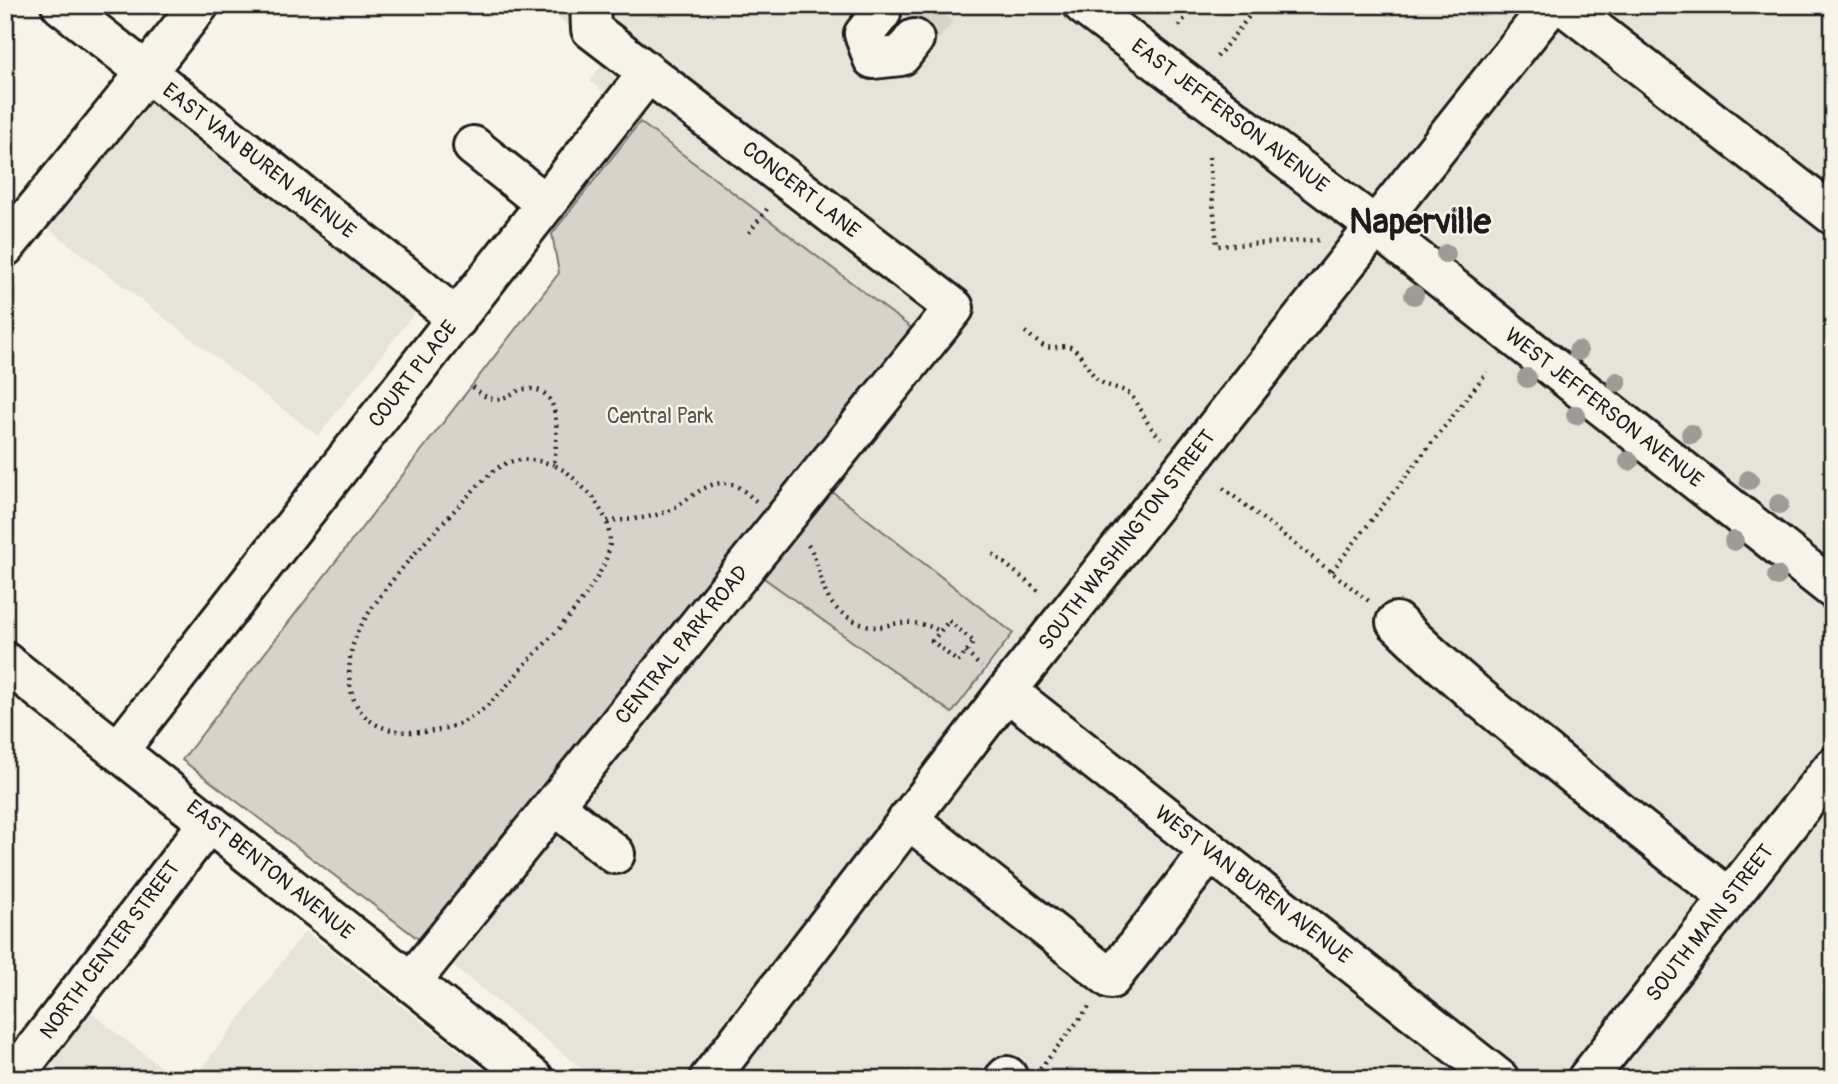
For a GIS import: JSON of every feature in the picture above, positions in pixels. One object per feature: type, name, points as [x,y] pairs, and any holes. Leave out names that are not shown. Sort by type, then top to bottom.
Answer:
[{"type":"street","name":"EAST VAN BUREN AVENUE","points":[[61,5],[457,319]]},
{"type":"street","points":[[5,247],[199,5]]},
{"type":"street","points":[[590,5],[591,29],[648,73]]},
{"type":"street","name":"EAST JEFFERSON AVENUE","points":[[1083,5],[1376,226]]},
{"type":"street","name":"SOUTH WASHINGTON STREET","points":[[709,1079],[908,819],[994,679],[1189,460],[1551,5]]},
{"type":"street","points":[[1563,5],[1833,215]]},
{"type":"street","points":[[881,13],[864,34],[873,59],[901,56],[914,39]]},
{"type":"street","name":"COURT PLACE","points":[[118,751],[648,73]]},
{"type":"street","name":"CONCERT LANE","points":[[648,73],[954,308]]},
{"type":"street","points":[[473,146],[546,204]]},
{"type":"street","name":"WEST JEFFERSON AVENUE","points":[[1376,226],[1833,589]]},
{"type":"street","name":"CENTRAL PARK ROAD","points":[[411,982],[954,308]]},
{"type":"street","points":[[1396,622],[1432,658],[1503,717],[1730,898]]},
{"type":"street","name":"EAST BENTON AVENUE","points":[[5,662],[534,1079]]},
{"type":"street","name":"WEST VAN BUREN AVENUE","points":[[994,679],[1499,1079]]},
{"type":"street","name":"SOUTH MAIN STREET","points":[[1587,1079],[1833,766]]},
{"type":"street","points":[[554,805],[615,854]]},
{"type":"street","points":[[908,819],[1111,979],[1210,851]]},
{"type":"street","name":"NORTH CENTER STREET","points":[[12,1079],[209,822]]},
{"type":"path","points":[[1179,26],[1195,5]]},
{"type":"path","points":[[1217,57],[1258,5]]},
{"type":"path","points":[[1209,157],[1217,246],[1319,240]]},
{"type":"path","points":[[1025,332],[1046,346],[1073,348],[1102,383],[1124,389],[1134,397],[1148,425],[1189,460]]},
{"type":"path","points":[[1332,571],[1487,372]]},
{"type":"path","points":[[473,387],[485,397],[496,399],[529,388],[541,391],[551,399],[556,421],[554,465]]},
{"type":"path","points":[[534,459],[554,465],[567,472],[593,497],[607,522],[610,542],[602,568],[583,599],[488,704],[467,720],[444,730],[425,733],[400,732],[382,729],[367,720],[358,709],[351,692],[348,671],[351,649],[360,629],[376,602],[402,570],[486,478],[507,463],[534,459]]},
{"type":"path","points":[[607,522],[646,519],[669,511],[715,483],[734,485],[809,547],[817,560],[824,592],[838,610],[857,621],[876,627],[901,623],[927,624],[940,631]]},
{"type":"path","points":[[1223,488],[1396,622]]},
{"type":"path","points":[[993,554],[1040,592]]},
{"type":"path","points":[[948,621],[974,642],[958,662],[932,641],[940,631],[948,621]]},
{"type":"path","points":[[966,652],[994,679]]},
{"type":"path","points":[[1014,1078],[1111,979]]},
{"type":"shaded area","points":[[566,5],[1833,5],[1833,1079],[595,1079],[433,950],[830,490],[927,340],[590,81],[607,57],[557,17]]},
{"type":"shaded area","points":[[147,71],[432,291],[318,436],[32,216]]},
{"type":"shaded area","points":[[305,931],[496,1079],[194,1079]]},
{"type":"shaded area","points":[[77,1001],[115,1032],[177,1079],[14,1079]]},
{"type":"green space","name":"Central Park","points":[[640,122],[927,340],[830,490],[1013,633],[952,713],[743,563],[433,950],[182,760],[559,273],[552,234]]},
{"type":"tunnel","points":[[914,39],[942,5]]},
{"type":"district","name":"Naperville","points":[[1420,222]]}]
